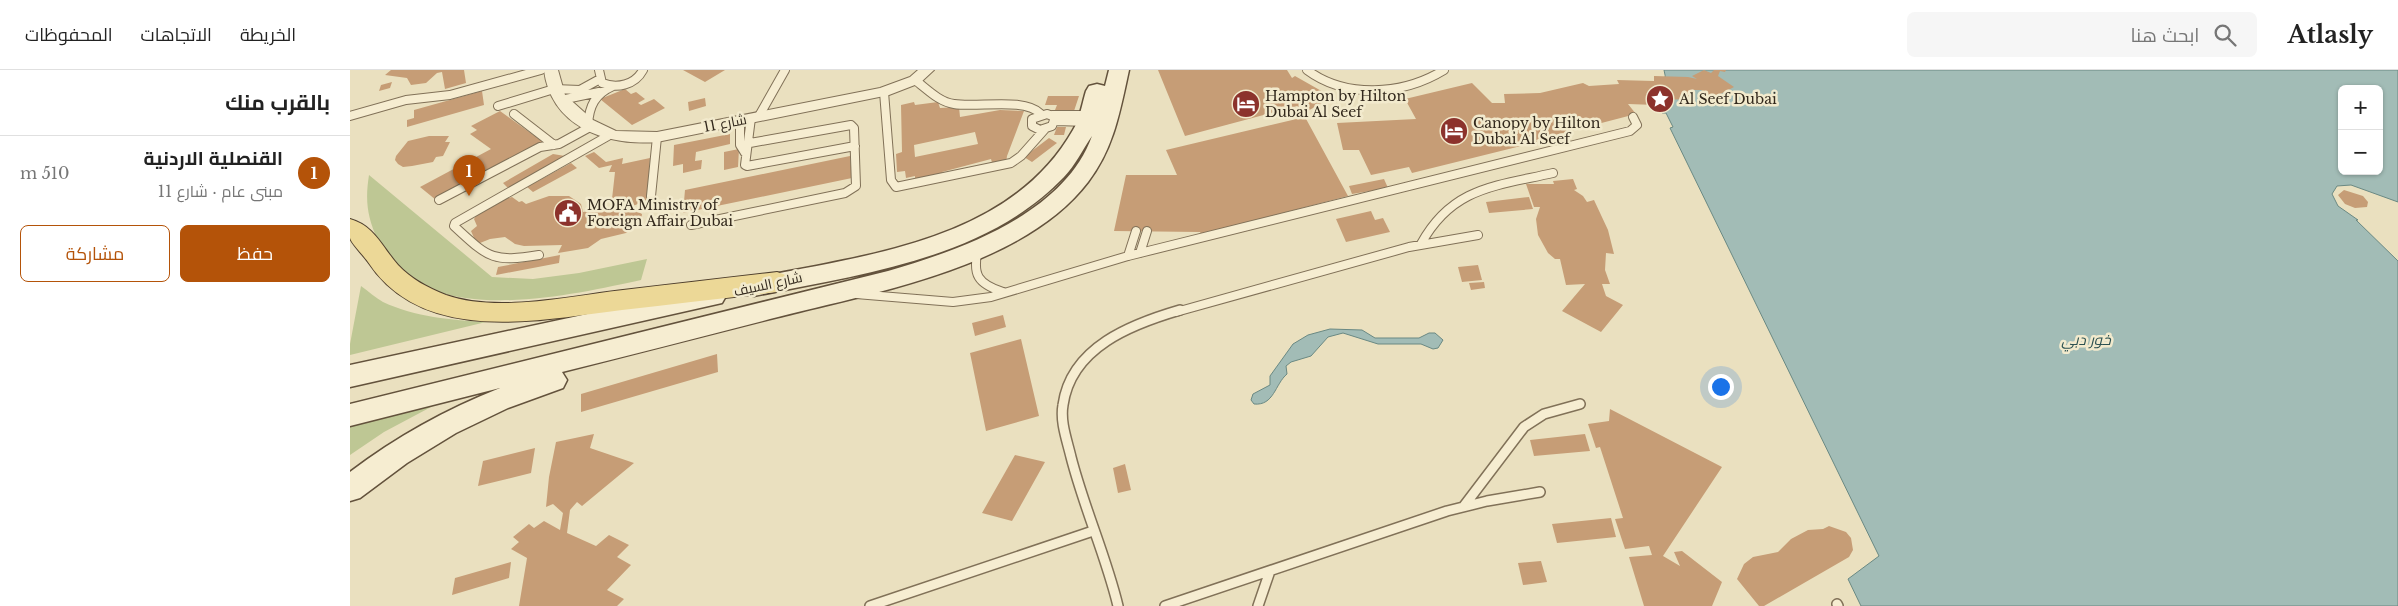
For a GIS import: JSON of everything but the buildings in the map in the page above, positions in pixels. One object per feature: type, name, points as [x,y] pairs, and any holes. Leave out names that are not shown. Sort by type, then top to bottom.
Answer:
[{"type":"main road","name":"شارع السيف","points":[[350,415],[727,322],[923,270],[978,249],[1012,231],[1056,201],[1086,167],[1097,150],[1094,123],[1103,70]]},
{"type":"main road","name":"شارع السيف","points":[[350,376],[915,252],[968,234],[1016,206],[1050,177],[1094,123],[1119,70]]},
{"type":"main road","name":"شارع السيف","points":[[1094,123],[1124,103],[1134,70]]},
{"type":"main road","points":[[350,228],[366,240],[386,268],[408,288],[425,298],[466,309],[491,311],[548,309],[777,282]]},
{"type":"main road","points":[[350,489],[378,467],[435,431],[497,400],[727,322]]},
{"type":"street","points":[[551,70],[557,95]]},
{"type":"street","name":"شارع 11","points":[[557,95],[589,126],[608,136],[622,138],[657,137],[884,92],[915,80],[927,70]]},
{"type":"lane","points":[[350,116],[406,100],[450,95],[541,70]]},
{"type":"lane","points":[[598,70],[602,83],[613,86]]},
{"type":"lane","points":[[557,95],[601,91],[630,82],[637,78],[642,70]]},
{"type":"lane","points":[[745,153],[740,145],[750,118],[785,70]]},
{"type":"lane","points":[[1307,70],[1320,80],[1336,86],[1371,90],[1419,83],[1444,70]]},
{"type":"lane","points":[[498,106],[580,90],[600,79]]},
{"type":"lane","points":[[915,80],[937,97],[952,104],[1029,106],[1041,114],[1054,118],[1094,123]]},
{"type":"lane","points":[[439,200],[540,147],[554,145],[589,126],[590,106],[601,91]]},
{"type":"lane","points":[[884,92],[892,180],[896,186],[909,186],[1011,163],[1021,156],[1045,129],[1050,127],[1054,118]]},
{"type":"lane","points":[[514,114],[554,145]]},
{"type":"lane","points":[[1041,114],[1032,119],[1031,122],[1034,128],[1045,129]]},
{"type":"lane","points":[[838,292],[953,302],[978,300],[1128,256],[1630,130],[1637,125],[1633,116]]},
{"type":"lane","points":[[750,118],[750,143],[745,153],[745,165],[748,167],[855,146]]},
{"type":"lane","points":[[691,226],[850,191],[854,189],[857,182],[854,128],[848,125],[750,143]]},
{"type":"lane","points":[[539,255],[509,260],[493,260],[454,226],[608,136]]},
{"type":"lane","points":[[652,196],[657,137]]},
{"type":"lane","points":[[1421,244],[1438,214],[1461,198],[1554,173]]},
{"type":"lane","points":[[1128,256],[1136,231]]},
{"type":"lane","points":[[1140,253],[1147,231]]},
{"type":"lane","points":[[1118,606],[1093,531],[1066,439],[1063,420],[1063,403],[1068,385],[1081,364],[1100,345],[1123,330],[1149,319],[1421,244],[1478,236]]},
{"type":"lane","points":[[978,249],[974,267],[976,275],[982,283],[1003,292]]},
{"type":"lane","points":[[1464,506],[1524,427],[1544,414],[1580,404]]},
{"type":"lane","points":[[1165,606],[1464,506],[1540,492]]},
{"type":"lane","points":[[870,606],[1093,531]]},
{"type":"lane","points":[[1258,606],[1270,571]]},
{"type":"green space","points":[[369,175],[492,277],[533,279],[579,273],[647,259],[641,280],[574,293],[536,298],[497,300],[460,297],[426,287],[398,269],[378,241],[371,224],[368,208]]},
{"type":"green space","points":[[361,286],[383,302],[408,311],[447,319],[486,322],[350,355],[350,344]]},
{"type":"green space","points":[[446,399],[384,432],[350,455],[350,425]]},
{"type":"water","name":"خور دبي","points":[[1664,70],[2398,70],[2398,202],[2351,185],[2337,186],[2332,194],[2338,206],[2358,220],[2356,220],[2398,261],[2398,606],[1861,606],[1848,579],[1879,556],[1670,128],[1673,127],[1666,113],[1662,113],[1661,102],[1665,81]]},
{"type":"water","points":[[1330,329],[1362,330],[1375,338],[1419,338],[1429,333],[1435,333],[1443,340],[1438,348],[1433,349],[1421,344],[1378,344],[1343,333],[1328,337],[1311,356],[1291,362],[1286,366],[1287,374],[1274,394],[1266,402],[1254,404],[1251,400],[1253,394],[1270,385],[1270,376],[1293,344],[1308,335]]},
{"type":"place","name":"Al Seef Dubai","points":[[1660,99]]},
{"type":"place","name":"Hampton by Hilton Dubai Al Seef","points":[[1246,104]]},
{"type":"place","name":"Canopy by Hilton Dubai Al Seef","points":[[1454,131]]},
{"type":"place","name":"القنصلية الاردنية","points":[[469,196]]},
{"type":"place","name":"MOFA Ministry of Foreign Affair Dubai","points":[[568,213]]}]
